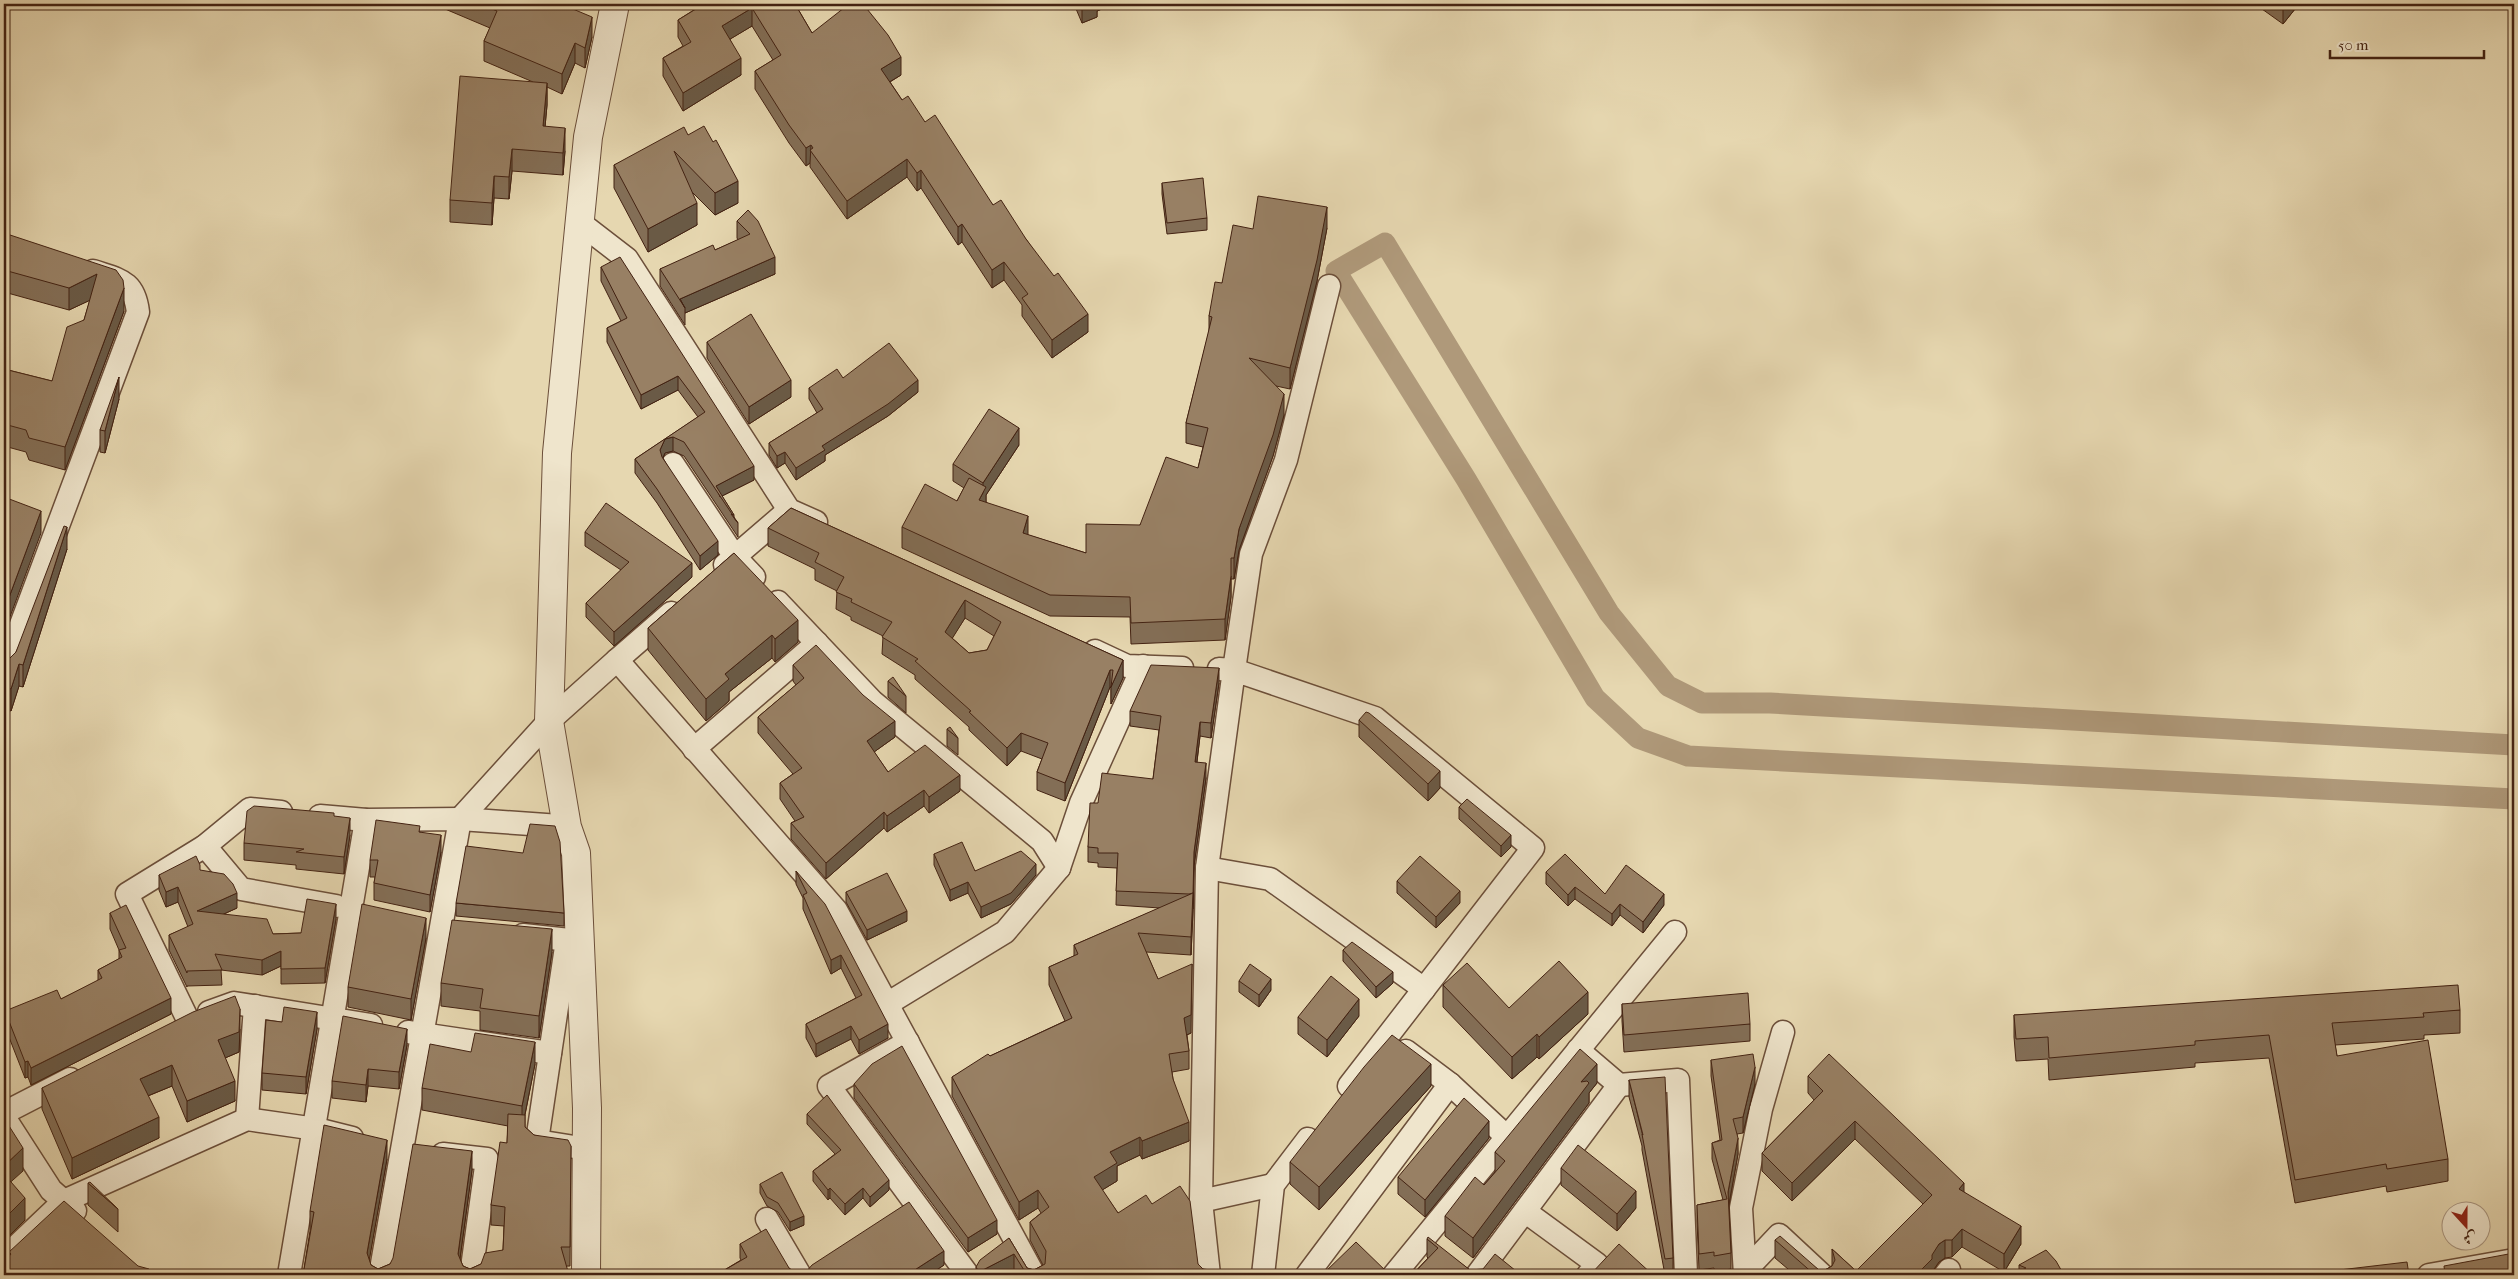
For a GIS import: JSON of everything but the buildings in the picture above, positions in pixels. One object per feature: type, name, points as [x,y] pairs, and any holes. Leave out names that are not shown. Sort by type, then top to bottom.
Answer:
[{"type":"street","points":[[586,1275],[587,1108],[573,940],[576,853],[567,827],[550,721],[557,453],[588,137],[615,4]]},
{"type":"street","points":[[579,222],[627,259],[789,510],[834,530]]},
{"type":"street","points":[[4,670],[49,522],[138,312],[134,294],[123,281],[77,266]]},
{"type":"street","points":[[1209,1275],[1200,1201],[1207,868],[1251,554],[1286,460],[1329,286]]},
{"type":"street","points":[[673,464],[735,557],[873,702],[1042,840],[1060,868]]},
{"type":"street","points":[[713,576],[789,510]]},
{"type":"street","points":[[380,1275],[386,1146],[422,1035],[460,819],[550,721],[683,602]]},
{"type":"street","points":[[1074,641],[1127,666],[1234,670],[1375,718],[1533,848],[1339,1099]]},
{"type":"street","points":[[694,749],[817,643]]},
{"type":"street","points":[[617,660],[836,910],[1034,1275]]},
{"type":"street","points":[[887,1004],[1005,932],[1060,868],[1081,803],[1143,666]]},
{"type":"street","points":[[550,1053],[422,1035],[333,1018],[234,1003],[179,1024],[127,894],[205,846],[250,809],[366,820],[460,819],[567,827]]},
{"type":"street","points":[[289,1275],[316,1129],[333,1018],[359,910],[366,820]]},
{"type":"street","points":[[205,846],[241,889],[359,910]]},
{"type":"street","points":[[1207,868],[1270,879],[1424,989]]},
{"type":"street","points":[[1394,1275],[1432,1242],[1507,1137],[1675,932]]},
{"type":"street","points":[[499,933],[573,940]]},
{"type":"street","points":[[573,940],[550,1053],[537,1141],[586,1149]]},
{"type":"street","points":[[248,1119],[255,1006]]},
{"type":"street","points":[[1745,1273],[1741,1208],[1761,1109],[1784,1032]]},
{"type":"street","points":[[1387,1037],[1450,1084],[1507,1137]]},
{"type":"street","points":[[908,1042],[829,1086],[968,1275]]},
{"type":"street","points":[[1578,1050],[1619,1085],[1678,1080],[1686,1275]]},
{"type":"street","points":[[4,1113],[92,1067]]},
{"type":"street","points":[[1307,1275],[1450,1084]]},
{"type":"street","points":[[1470,1272],[1526,1212],[1619,1085]]},
{"type":"street","points":[[4,1117],[51,1190],[91,1226]]},
{"type":"street","points":[[4,1258],[64,1201],[248,1119],[316,1129],[386,1146],[487,1160],[470,1275]]},
{"type":"street","points":[[1263,1275],[1273,1185],[1321,1122]]},
{"type":"street","points":[[1200,1201],[1273,1185]]},
{"type":"street","points":[[1526,1212],[1597,1264],[1588,1275]]},
{"type":"street","points":[[767,1219],[800,1275]]},
{"type":"street","points":[[1745,1273],[1778,1235],[1822,1275]]},
{"type":"street","points":[[2429,1275],[2514,1260]]},
{"type":"waterway","points":[[2514,745],[1770,703],[1702,703],[1668,686],[1609,613],[1385,243],[1336,271],[1466,479],[1595,698],[1638,738],[1688,756],[2514,799]]}]
